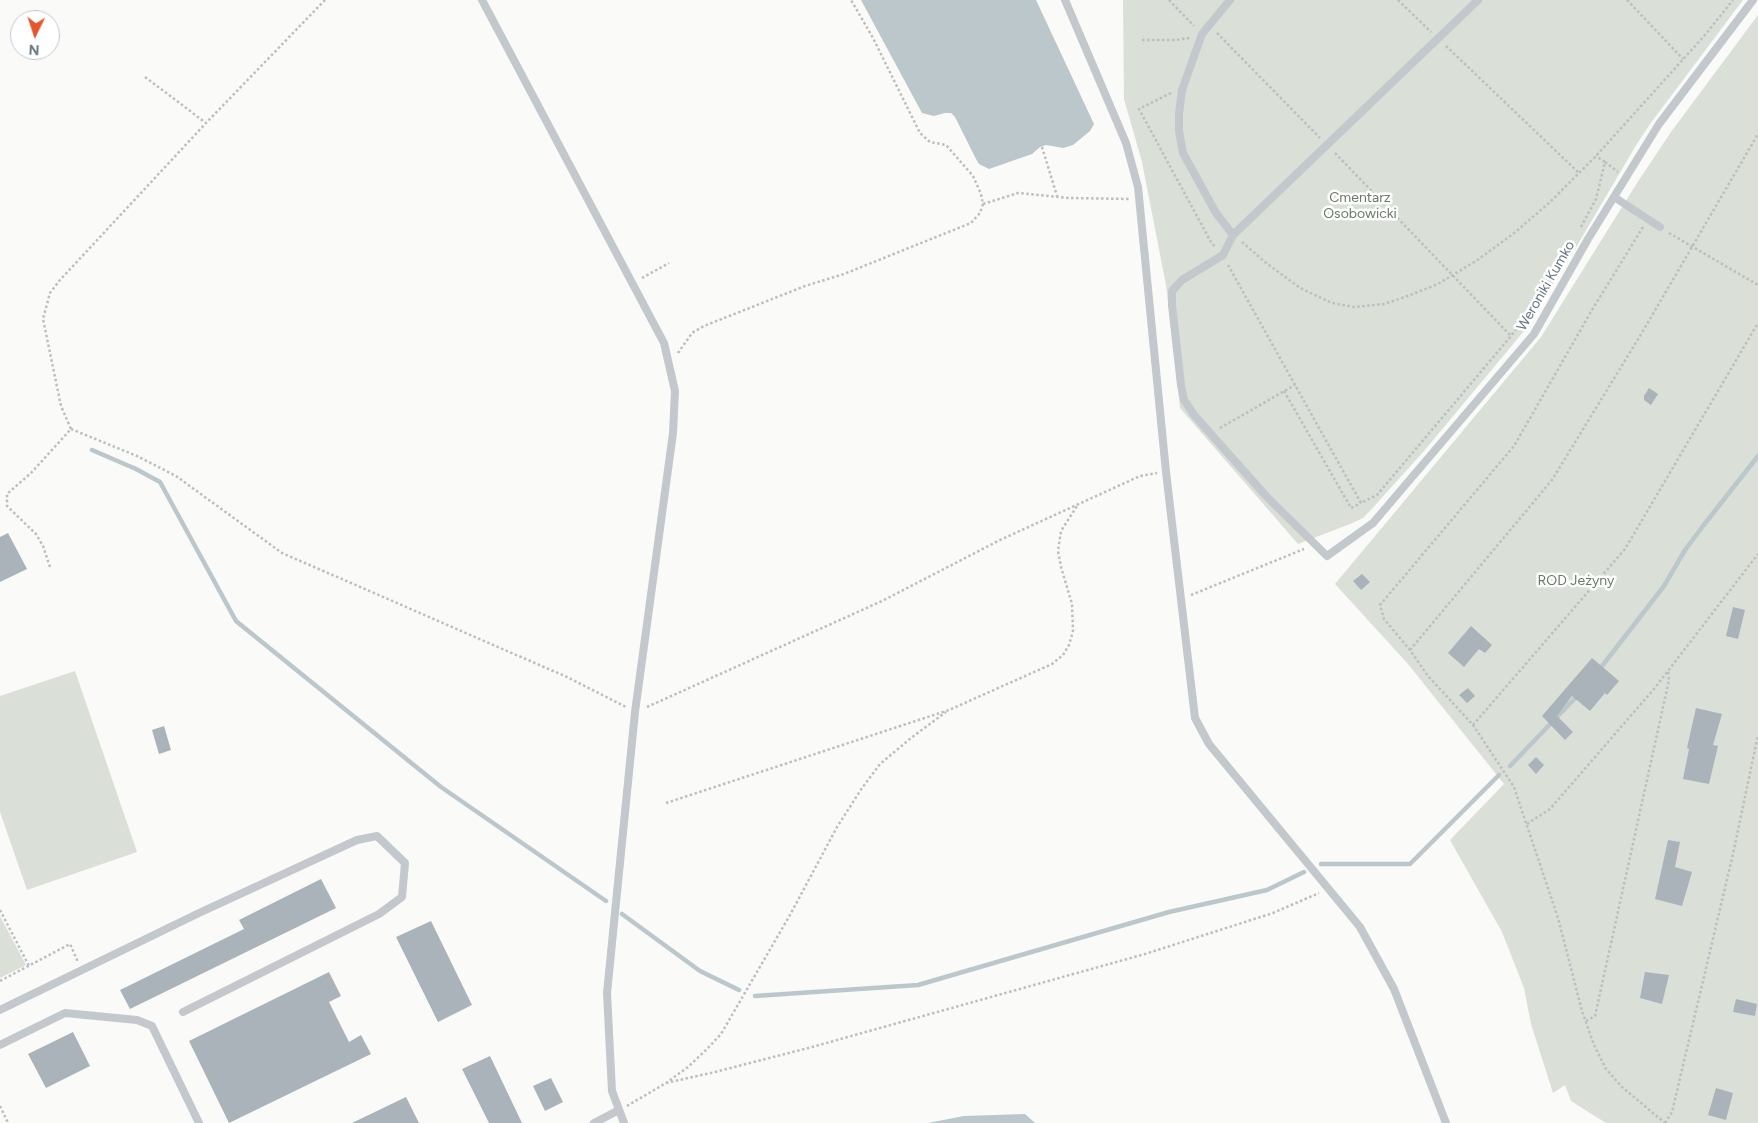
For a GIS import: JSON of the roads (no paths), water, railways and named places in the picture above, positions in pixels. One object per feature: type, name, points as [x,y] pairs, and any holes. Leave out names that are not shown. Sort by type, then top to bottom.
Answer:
[{"type":"lane","points":[[482,0],[664,343],[675,391],[673,433],[634,712],[607,993],[612,1091],[624,1123]]},
{"type":"lane","points":[[1064,0],[1126,143],[1138,187],[1166,472],[1195,718],[1209,744],[1360,927],[1394,989],[1446,1123]]},
{"type":"lane","points":[[1230,0],[1202,34],[1182,90],[1179,131],[1183,153],[1216,213],[1233,235],[1478,0]]},
{"type":"lane","name":"Weroniki Kumko","points":[[1233,235],[1223,255],[1182,280],[1172,291],[1172,305],[1184,400],[1194,415],[1266,496],[1327,556],[1373,523],[1534,334],[1625,177],[1659,124],[1753,0]]},
{"type":"lane","points":[[1614,197],[1660,226]]},
{"type":"lane","points":[[0,1010],[199,913],[357,840],[378,836],[405,863],[402,897],[379,914],[183,1012]]},
{"type":"lane","points":[[0,1045],[64,1013],[137,1020],[152,1026],[199,1123]]},
{"type":"lane","points":[[594,1123],[619,1110]]},
{"type":"waterway","points":[[92,450],[136,469],[160,482],[236,621],[441,787],[606,901]]},
{"type":"waterway","points":[[1599,670],[1664,586],[1685,550],[1758,456]]},
{"type":"waterway","points":[[1510,766],[1578,695]]},
{"type":"waterway","points":[[1321,864],[1410,864],[1499,775]]},
{"type":"waterway","points":[[755,996],[918,985],[1169,912],[1267,890],[1304,872]]},
{"type":"waterway","points":[[622,914],[700,971],[739,990]]},
{"type":"park label","name":"Cmentarz Osobowicki","points":[[1360,206]]},
{"type":"park label","name":"ROD Jeżyny","points":[[1576,581]]}]
